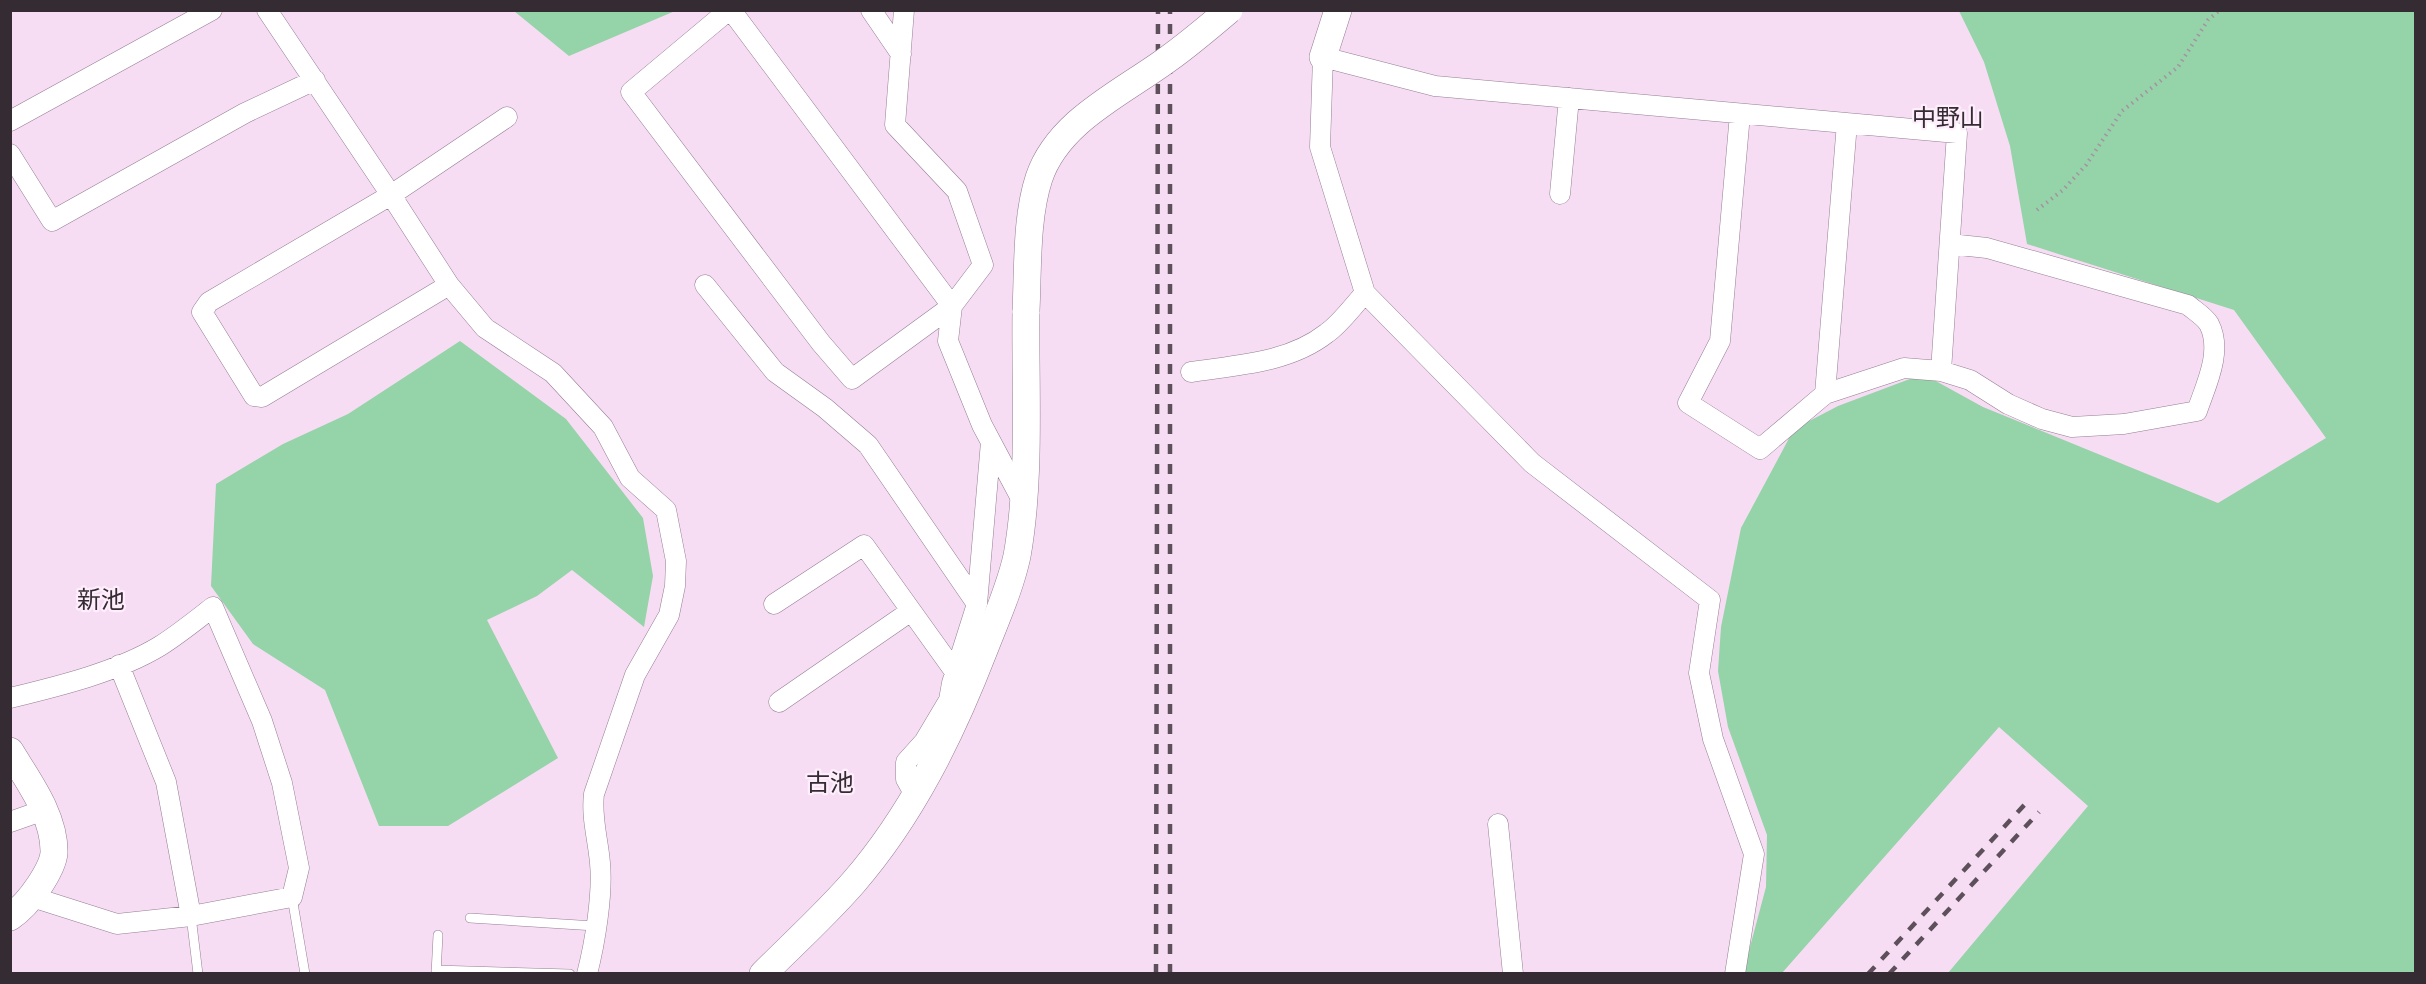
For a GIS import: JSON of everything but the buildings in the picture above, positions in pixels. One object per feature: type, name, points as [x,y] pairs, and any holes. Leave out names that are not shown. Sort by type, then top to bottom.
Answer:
[{"type":"street","points":[[10,121],[212,10]]},
{"type":"street","points":[[267,10],[449,285],[485,328],[553,373],[603,427],[630,477],[666,510],[676,561],[675,586],[669,615],[635,675],[594,794],[592,810],[602,887],[586,974]]},
{"type":"street","points":[[904,10],[895,125],[957,191],[983,265],[952,306],[852,379],[821,343],[631,92],[730,10],[952,306],[948,341],[991,442],[1024,504]]},
{"type":"street","points":[[871,10],[901,54]]},
{"type":"street","points":[[763,974],[853,883],[898,824],[951,731],[1010,583],[1024,504],[1026,310],[1033,205],[1039,178],[1054,146],[1095,109],[1167,59],[1229,10]]},
{"type":"street","points":[[1338,10],[1323,57],[1320,147],[1365,293],[1532,463],[1710,600],[1699,673],[1713,739],[1754,854],[1735,974]]},
{"type":"street","points":[[1323,57],[1436,86],[1957,133],[1941,371]]},
{"type":"street","points":[[10,154],[52,222],[245,113],[315,80]]},
{"type":"street","points":[[1560,194],[1569,98]]},
{"type":"street","points":[[1740,114],[1720,341],[1688,403],[1760,449],[1825,394],[1904,368],[1941,371],[1970,380],[2008,404],[2042,419],[2072,427],[2124,424],[2197,411],[2211,372],[2214,337],[2208,322],[2188,305],[1987,248],[1950,244]]},
{"type":"street","points":[[449,285],[262,397],[254,396],[202,312],[209,302],[391,195],[507,117]]},
{"type":"street","points":[[1825,394],[1846,123]]},
{"type":"street","points":[[705,285],[775,372],[825,408],[868,445],[976,604]]},
{"type":"street","points":[[1191,372],[1263,361],[1298,351],[1328,333],[1365,293]]},
{"type":"street","points":[[915,795],[906,779],[906,762],[940,717],[949,700],[955,672],[976,604],[991,442]]},
{"type":"street","points":[[774,604],[864,545],[955,672]]},
{"type":"street","points":[[10,698],[61,686],[119,665],[160,646],[213,607],[262,721],[282,783],[300,868],[292,897],[191,916],[117,924],[32,897]]},
{"type":"street","points":[[779,702],[911,611]]},
{"type":"street","points":[[119,665],[166,782],[191,916]]},
{"type":"street","points":[[10,751],[44,810],[54,854],[47,874],[32,897],[10,917]]},
{"type":"street","points":[[10,822],[44,810]]},
{"type":"street","points":[[1498,824],[1513,974]]},
{"type":"lane","points":[[292,897],[305,974]]},
{"type":"lane","points":[[191,916],[198,974]]},
{"type":"lane","points":[[470,918],[595,926]]},
{"type":"lane","points":[[438,935],[436,972],[570,974]]},
{"type":"path","points":[[2037,210],[2063,190],[2086,165],[2122,111],[2178,67],[2208,20],[2220,10]]},
{"type":"green space","points":[[514,11],[675,11],[569,56]]},
{"type":"green space","points":[[1959,11],[2415,11],[2415,973],[1948,973],[2088,806],[1999,727],[1782,973],[1743,973],[1766,887],[1767,835],[1728,727],[1718,671],[1721,627],[1741,528],[1794,429],[1838,406],[1923,374],[1983,407],[2218,503],[2326,438],[2234,310],[2027,244],[2010,146],[1984,62]]},
{"type":"green space","points":[[460,341],[566,419],[643,518],[653,576],[644,627],[572,570],[537,596],[487,620],[558,758],[448,826],[379,826],[325,690],[253,644],[211,586],[216,484],[283,444],[348,414]]},
{"type":"railway","points":[[1156,974],[1158,10]]},
{"type":"railway","points":[[1170,10],[1170,974]]},
{"type":"railway","points":[[1868,974],[2028,801]]},
{"type":"railway","points":[[1889,974],[2039,812]]},
{"type":"district","name":"中野山","points":[[1948,118]]},
{"type":"district","name":"新池","points":[[101,600]]},
{"type":"district","name":"古池","points":[[830,783]]}]
